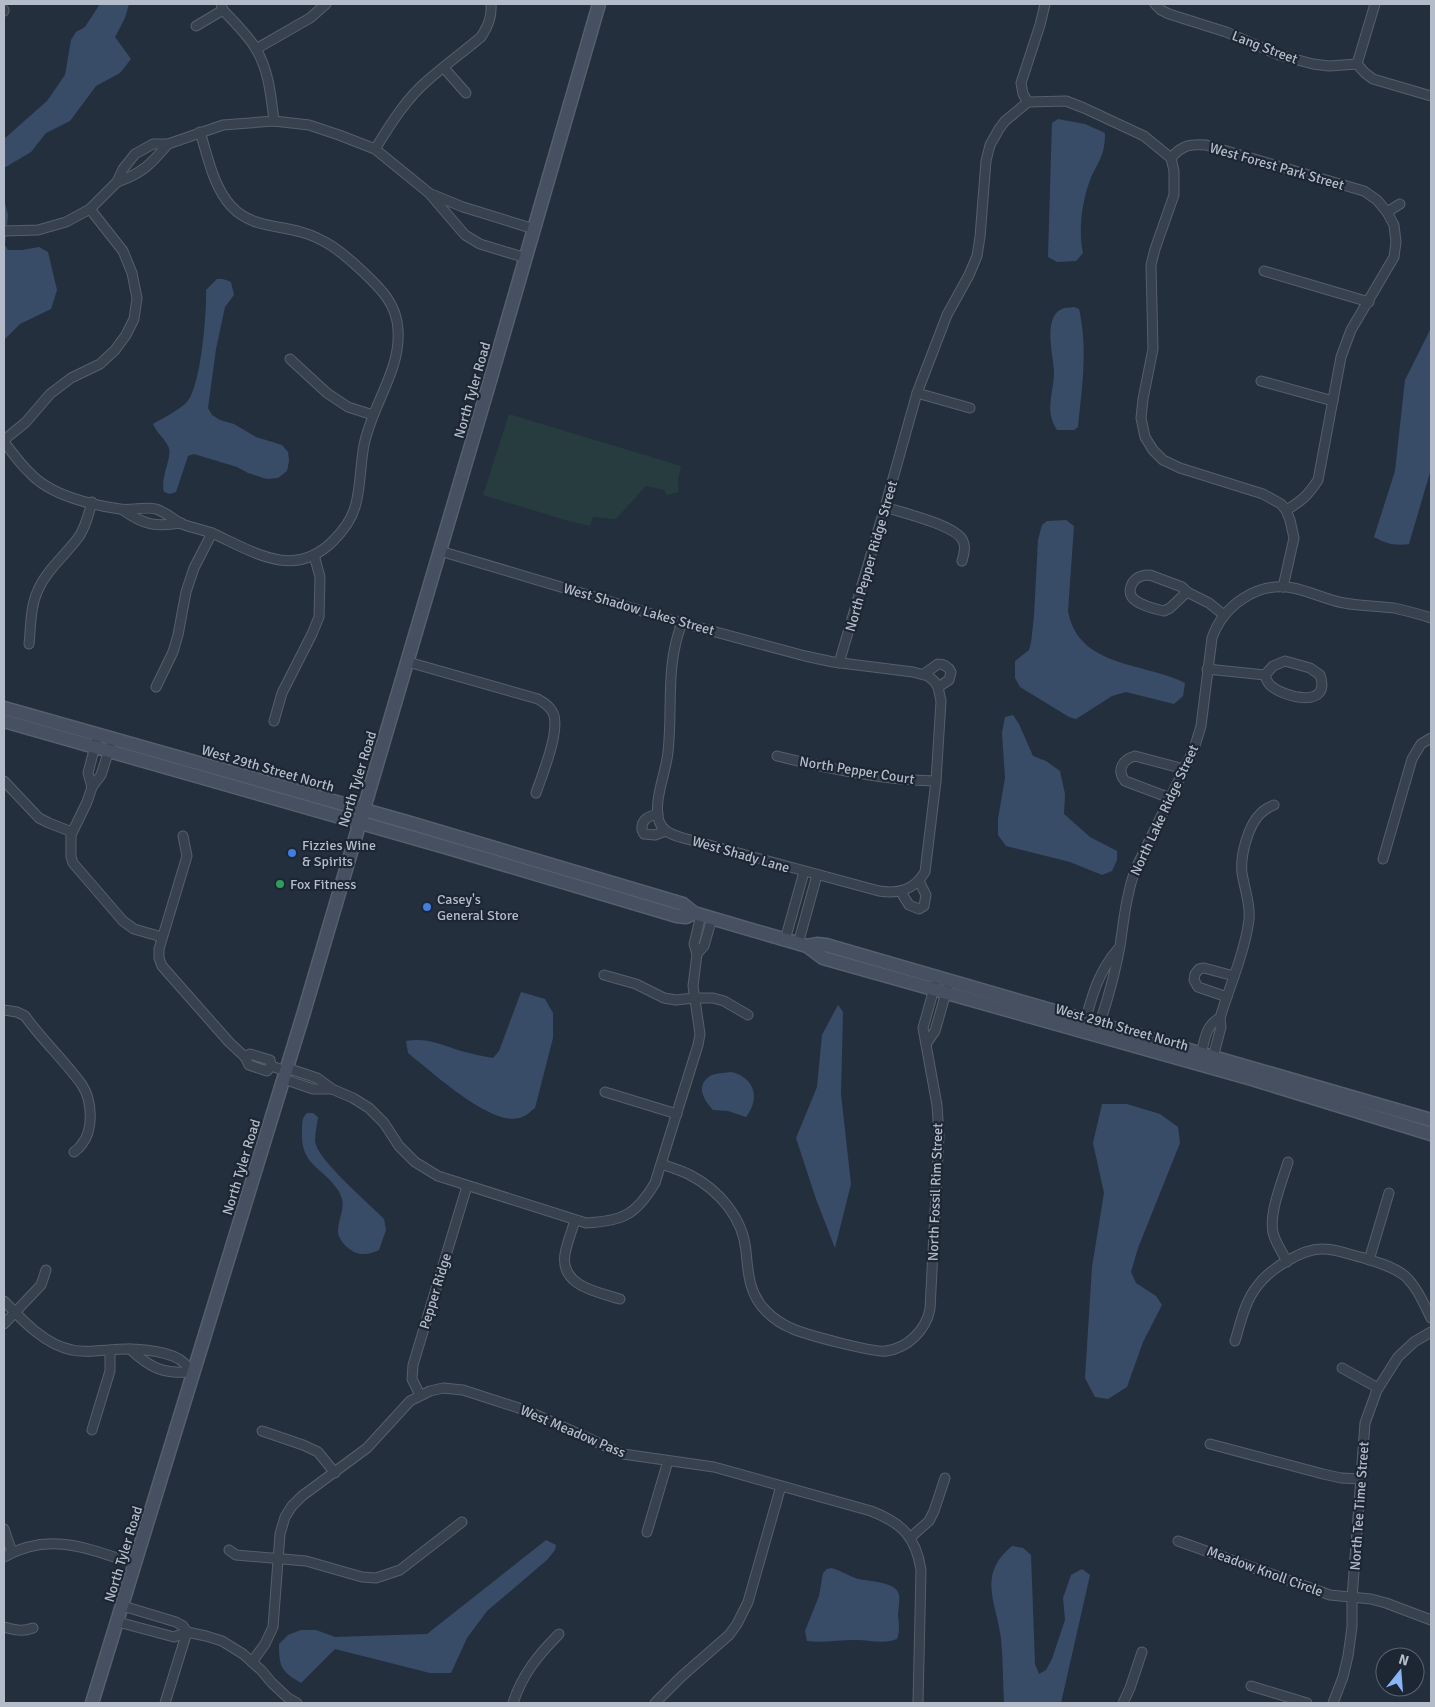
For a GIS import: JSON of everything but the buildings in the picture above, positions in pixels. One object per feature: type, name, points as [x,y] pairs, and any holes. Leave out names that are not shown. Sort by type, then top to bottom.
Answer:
[{"type":"main road","name":"North Tyler Road","points":[[92,1703],[286,1073],[408,662],[599,4]]},
{"type":"main road","name":"West 29th Street North","points":[[4,708],[97,741],[359,823],[683,904],[702,916],[803,945],[826,945],[941,985],[1379,1112],[1431,1134]]},
{"type":"main road","name":"West 29th Street North","points":[[4,721],[97,741]]},
{"type":"main road","name":"West 29th Street North","points":[[110,745],[363,810],[516,862]]},
{"type":"main road","name":"West 29th Street North","points":[[1379,1112],[1431,1120]]},
{"type":"street","points":[[256,49],[310,18],[326,4]]},
{"type":"street","points":[[375,149],[395,117],[412,96],[426,82],[481,37],[492,15],[491,4]]},
{"type":"street","points":[[1045,4],[1021,82],[1023,94],[1028,102],[1046,100],[1066,101],[1144,136],[1172,158],[1174,195],[1151,265],[1153,349],[1141,418],[1145,437],[1153,450],[1163,460],[1180,468],[1263,494],[1281,504],[1286,510],[1293,529],[1294,538],[1283,586],[1345,603],[1394,608],[1431,618]]},
{"type":"street","name":"Lang Street","points":[[1155,4],[1169,14],[1226,32],[1279,55],[1329,66],[1358,64]]},
{"type":"street","points":[[1375,4],[1358,64],[1364,73],[1373,79],[1431,96]]},
{"type":"street","points":[[196,26],[222,7],[256,49],[265,70],[270,90],[274,121]]},
{"type":"street","points":[[444,68],[466,93]]},
{"type":"street","name":"North Pepper Ridge Street","points":[[839,663],[886,508],[918,393],[947,315],[977,256],[986,161],[990,145],[1006,121],[1028,102]]},
{"type":"street","points":[[118,182],[123,169],[135,154],[153,144],[168,144],[223,126],[274,121],[309,126],[375,149],[429,193],[464,235],[480,244],[526,258]]},
{"type":"street","points":[[122,510],[139,507],[156,509],[181,523],[212,533],[256,555],[276,560],[296,560],[314,555],[328,546],[342,532],[356,506],[364,444],[399,348],[398,327],[394,308],[384,292],[341,251],[324,240],[300,232],[267,226],[248,219],[232,207],[219,191],[200,132]]},
{"type":"street","points":[[6,232],[38,230],[66,222],[90,209],[118,182],[146,168],[168,144]]},
{"type":"street","name":"West Forest Park Street","points":[[1172,158],[1179,149],[1193,144],[1206,145],[1364,191],[1377,200],[1387,212]]},
{"type":"street","points":[[429,193],[463,207],[534,229]]},
{"type":"street","points":[[1286,510],[1299,503],[1310,493],[1318,480],[1341,357],[1352,330],[1394,257],[1396,242],[1394,225],[1387,212],[1400,204]]},
{"type":"street","points":[[90,209],[123,251],[132,273],[137,298],[134,319],[126,335],[105,360],[71,378],[50,394],[26,422],[4,441],[30,474],[50,489],[74,499],[122,510],[137,520],[150,524],[162,526],[181,523]]},
{"type":"street","points":[[1264,271],[1368,302]]},
{"type":"street","points":[[290,359],[327,393],[348,406],[373,415]]},
{"type":"street","points":[[1261,380],[1333,402]]},
{"type":"street","points":[[918,393],[970,408]]},
{"type":"street","points":[[29,644],[33,605],[38,591],[45,578],[80,534],[86,524],[92,502]]},
{"type":"street","points":[[886,508],[944,526],[957,534],[963,541],[962,561]]},
{"type":"street","points":[[156,687],[173,652],[186,592],[194,568],[212,533]]},
{"type":"street","name":"West Shadow Lakes Street","points":[[440,551],[682,623],[805,656],[839,663]]},
{"type":"street","points":[[274,721],[285,686],[312,634],[318,617],[320,577],[314,555]]},
{"type":"street","points":[[1187,592],[1170,608],[1164,611],[1141,604],[1134,600],[1130,593],[1134,580],[1141,576],[1150,575],[1182,587],[1187,592],[1209,603],[1224,615]]},
{"type":"street","name":"North Lake Ridge Street","points":[[1098,1029],[1120,947],[1124,909],[1129,887],[1194,749],[1201,726],[1207,669],[1216,625],[1234,604],[1247,596],[1264,589],[1283,586]]},
{"type":"street","points":[[658,814],[646,818],[643,822],[642,830],[644,834],[655,835],[666,831],[661,824],[658,814],[658,804],[668,754],[670,669],[676,639],[682,623]]},
{"type":"street","points":[[1285,661],[1320,675],[1321,686],[1315,696],[1302,698],[1277,690],[1268,682],[1265,675],[1273,666],[1285,661]]},
{"type":"street","points":[[408,662],[538,699],[547,705],[553,713],[556,726],[536,794]]},
{"type":"street","points":[[803,945],[817,876],[889,893],[901,892],[914,886],[925,872],[936,781],[941,701],[938,687],[934,681],[924,674],[839,663]]},
{"type":"street","points":[[924,674],[938,664],[946,665],[951,672],[949,680],[938,687]]},
{"type":"street","points":[[1207,669],[1265,675]]},
{"type":"street","points":[[1383,859],[1412,759],[1421,744],[1431,738]]},
{"type":"street","points":[[92,787],[88,773],[97,741]]},
{"type":"street","points":[[110,745],[101,775],[92,787],[87,802],[72,832],[71,857],[73,863],[122,921],[134,928],[162,937]]},
{"type":"street","name":"North Pepper Court","points":[[778,756],[876,776],[936,781]]},
{"type":"street","points":[[1170,798],[1125,781],[1121,777],[1120,770],[1123,763],[1128,757],[1135,756],[1184,769]]},
{"type":"street","points":[[4,781],[39,818],[72,832]]},
{"type":"street","points":[[1206,1061],[1221,1027],[1220,1018],[1249,924],[1241,860],[1245,842],[1259,814],[1274,804]]},
{"type":"street","name":"West Shady Lane","points":[[666,831],[683,838],[817,876]]},
{"type":"street","points":[[183,836],[187,856],[162,937],[159,958],[162,966],[229,1042],[245,1057],[250,1054],[270,1060],[271,1066],[286,1073],[317,1078],[332,1089],[353,1098],[369,1108],[384,1123],[399,1146],[415,1162],[438,1176],[586,1223],[610,1222],[622,1218],[639,1206],[655,1184],[700,1034],[693,986],[697,954],[694,944],[702,916]]},
{"type":"street","points":[[785,940],[804,872]]},
{"type":"street","points":[[901,892],[909,905],[919,909],[924,906],[926,895],[919,881]]},
{"type":"street","points":[[1084,1025],[1099,976],[1107,961],[1120,947]]},
{"type":"street","points":[[1227,997],[1198,986],[1194,980],[1195,974],[1199,969],[1204,968],[1234,976]]},
{"type":"street","points":[[604,975],[636,984],[664,998],[676,1000],[713,998],[724,1001],[748,1015]]},
{"type":"street","points":[[926,1044],[934,1031],[939,1017],[941,985]]},
{"type":"street","name":"North Fossil Rim Street","points":[[662,1164],[690,1174],[715,1190],[727,1205],[741,1229],[746,1248],[748,1277],[754,1294],[764,1309],[777,1321],[793,1329],[880,1351],[887,1351],[902,1346],[916,1337],[928,1318],[930,1309],[940,1136],[937,1105],[923,1028],[941,985]]},
{"type":"street","points":[[4,1010],[17,1012],[25,1016],[82,1086],[89,1106],[90,1119],[83,1144],[74,1152]]},
{"type":"street","points":[[928,1014],[939,1017]]},
{"type":"street","points":[[1206,1061],[1206,1032],[1212,1022],[1220,1018]]},
{"type":"street","points":[[605,1092],[677,1114]]},
{"type":"street","points":[[1287,1262],[1274,1236],[1272,1225],[1275,1207],[1288,1162]]},
{"type":"street","name":"Pepper Ridge","points":[[420,1395],[412,1379],[413,1364],[467,1186]]},
{"type":"street","points":[[1369,1260],[1389,1193]]},
{"type":"street","points":[[576,1220],[565,1254],[567,1272],[583,1288],[620,1299]]},
{"type":"street","points":[[1235,1340],[1251,1295],[1268,1274],[1287,1262],[1308,1252],[1320,1249],[1333,1250],[1395,1269],[1406,1277],[1417,1292],[1431,1318]]},
{"type":"street","points":[[4,1324],[41,1285],[46,1270]]},
{"type":"street","points":[[4,1301],[43,1338],[58,1346],[71,1350],[90,1352],[130,1349],[150,1350],[178,1359],[193,1372]]},
{"type":"street","name":"North Tee Time Street","points":[[1333,1703],[1343,1677],[1352,1628],[1352,1598],[1365,1423],[1378,1388],[1398,1357],[1414,1342],[1431,1332]]},
{"type":"street","points":[[130,1349],[142,1360],[155,1367],[174,1373],[193,1372]]},
{"type":"street","points":[[92,1430],[110,1371],[110,1350]]},
{"type":"street","points":[[1342,1368],[1378,1388]]},
{"type":"street","name":"West Meadow Pass","points":[[252,1662],[265,1644],[273,1627],[280,1534],[285,1517],[292,1506],[302,1496],[367,1448],[410,1402],[420,1395],[443,1388],[463,1390],[528,1411],[623,1454],[714,1467],[871,1511],[885,1517],[911,1537]]},
{"type":"street","points":[[262,1431],[318,1452],[335,1473]]},
{"type":"street","points":[[1210,1444],[1323,1474],[1341,1478],[1361,1479]]},
{"type":"street","points":[[647,1532],[668,1461]]},
{"type":"street","points":[[918,1703],[921,1570],[919,1556],[911,1537],[929,1522],[945,1478]]},
{"type":"street","points":[[655,1703],[682,1676],[729,1635],[737,1624],[748,1602],[781,1486]]},
{"type":"street","points":[[229,1550],[236,1555],[306,1561],[362,1578],[376,1578],[400,1570],[462,1522]]},
{"type":"street","points":[[4,1529],[12,1552]]},
{"type":"street","name":"Meadow Knoll Circle","points":[[1178,1541],[1321,1592],[1386,1602],[1431,1620]]},
{"type":"street","points":[[4,1557],[12,1552],[42,1544],[62,1543],[135,1564]]},
{"type":"street","points":[[123,1606],[176,1622],[183,1626],[187,1632]]},
{"type":"street","points":[[118,1622],[174,1637],[187,1632],[222,1642],[243,1654],[288,1698],[297,1703]]},
{"type":"street","points":[[4,1627],[16,1631],[33,1628]]},
{"type":"street","points":[[165,1703],[187,1632]]},
{"type":"street","points":[[513,1703],[524,1676],[539,1655],[559,1634]]},
{"type":"street","points":[[1123,1703],[1142,1652]]},
{"type":"street","points":[[1252,1686],[1308,1703]]},
{"type":"green space","points":[[509,414],[681,466],[678,480],[679,492],[667,495],[664,490],[646,486],[616,519],[593,517],[590,526],[483,495]]},
{"type":"water","points":[[100,4],[129,4],[125,18],[115,37],[131,59],[120,73],[96,86],[70,121],[46,133],[31,152],[4,168],[4,139],[47,101],[65,75],[71,40],[76,32],[85,27]]},
{"type":"water","points":[[1058,119],[1085,124],[1105,133],[1102,153],[1085,197],[1081,226],[1083,253],[1076,261],[1057,262],[1048,257],[1052,123]]},
{"type":"water","points":[[4,199],[8,215],[5,245],[8,250],[39,247],[48,252],[57,290],[51,309],[20,324],[4,340]]},
{"type":"water","points":[[217,279],[231,282],[234,295],[225,307],[216,349],[208,408],[212,415],[220,420],[234,424],[256,437],[282,445],[288,452],[287,471],[278,478],[267,479],[237,467],[194,454],[188,456],[176,492],[170,494],[164,492],[163,486],[169,448],[153,424],[186,403],[191,395],[196,383],[202,350],[206,290]]},
{"type":"water","points":[[1074,307],[1079,309],[1084,353],[1078,427],[1074,430],[1057,430],[1053,423],[1050,408],[1054,380],[1050,338],[1052,320],[1056,313],[1063,308]]},
{"type":"water","points":[[1431,328],[1431,469],[1409,544],[1391,544],[1374,537],[1395,471],[1405,380]]},
{"type":"water","points":[[1066,520],[1074,526],[1068,611],[1074,630],[1085,643],[1099,653],[1185,683],[1183,696],[1174,704],[1126,692],[1112,696],[1076,719],[1069,717],[1020,687],[1015,678],[1015,661],[1029,650],[1031,643],[1038,540],[1042,525],[1047,521]]},
{"type":"water","points":[[1013,715],[1033,756],[1046,761],[1060,771],[1065,794],[1064,814],[1090,837],[1117,851],[1117,860],[1112,871],[1102,875],[1070,862],[1006,846],[998,835],[998,819],[1005,778],[1002,733],[1005,717]]},
{"type":"water","points":[[521,992],[545,999],[553,1013],[553,1038],[535,1108],[523,1117],[507,1118],[477,1106],[408,1053],[406,1041],[420,1040],[493,1058],[499,1051]]},
{"type":"water","points":[[838,1005],[843,1012],[841,1094],[851,1184],[835,1248],[816,1199],[796,1138],[817,1087],[822,1035]]},
{"type":"water","points":[[731,1072],[745,1078],[753,1089],[753,1103],[746,1117],[728,1111],[713,1110],[702,1093],[703,1084],[710,1076]]},
{"type":"water","points":[[1102,1104],[1127,1104],[1160,1114],[1178,1127],[1180,1143],[1138,1248],[1131,1272],[1136,1283],[1156,1296],[1162,1305],[1143,1342],[1127,1387],[1108,1399],[1095,1397],[1085,1378],[1092,1267],[1104,1193],[1093,1143]]},
{"type":"water","points":[[307,1113],[313,1113],[318,1117],[315,1141],[325,1159],[384,1219],[386,1230],[379,1250],[368,1254],[360,1254],[351,1250],[343,1243],[338,1231],[343,1206],[341,1196],[332,1182],[308,1158],[302,1142],[303,1119]]},
{"type":"water","points":[[546,1540],[556,1545],[555,1550],[547,1560],[487,1611],[467,1638],[451,1673],[430,1673],[335,1649],[301,1683],[282,1668],[279,1644],[288,1635],[301,1630],[316,1630],[335,1637],[427,1634]]},
{"type":"water","points":[[1012,1546],[1023,1548],[1031,1555],[1035,1664],[1039,1674],[1046,1670],[1052,1659],[1065,1620],[1063,1598],[1071,1575],[1082,1569],[1090,1575],[1061,1703],[1004,1703],[1001,1638],[993,1600],[992,1578],[995,1567],[1001,1557]]},
{"type":"water","points":[[832,1568],[858,1579],[886,1584],[896,1589],[899,1598],[899,1631],[897,1639],[881,1642],[860,1640],[807,1641],[805,1631],[819,1596],[823,1573],[827,1569]]},
{"type":"place","name":"Fizzies Wine & Spirits","points":[[292,853]]},
{"type":"place","name":"Fox Fitness","points":[[280,884]]},
{"type":"place","name":"Casey's General Store","points":[[427,907]]}]
